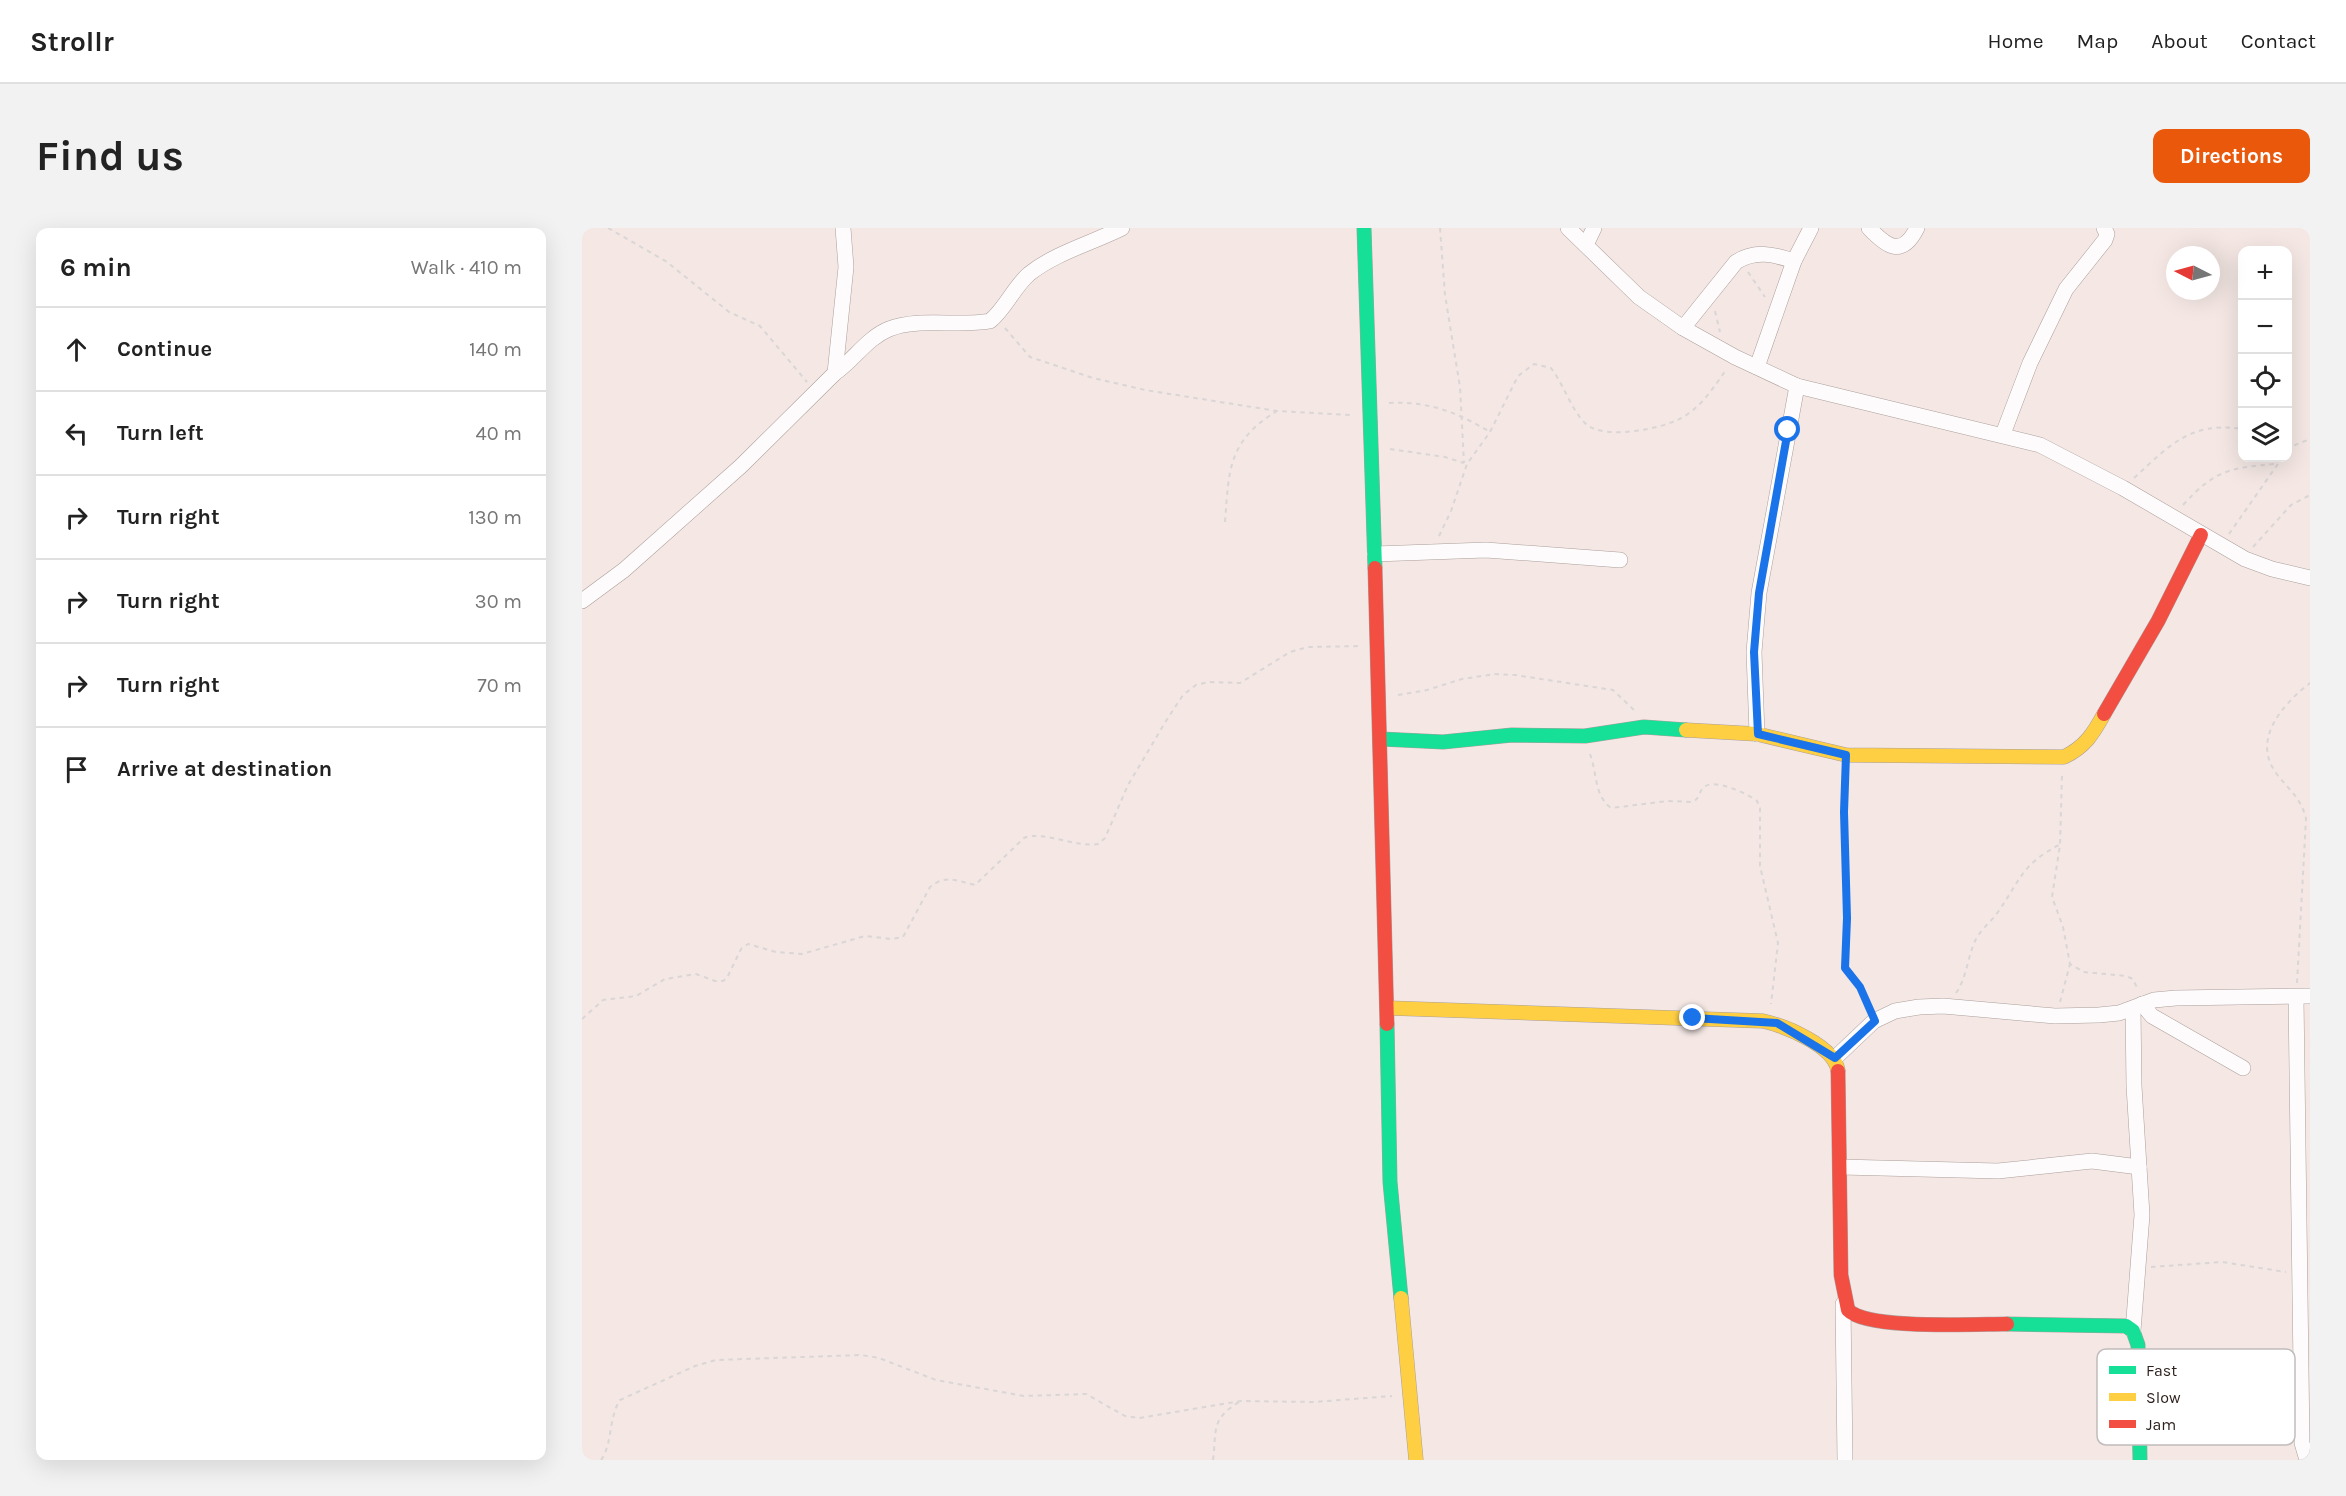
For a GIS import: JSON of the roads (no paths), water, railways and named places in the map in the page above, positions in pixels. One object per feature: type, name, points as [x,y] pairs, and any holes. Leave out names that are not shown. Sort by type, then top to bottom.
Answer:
[{"type":"street","points":[[835,373],[846,267],[843,228]]},
{"type":"street","points":[[582,601],[624,570],[741,466],[835,373],[871,341],[889,330],[908,325],[990,321],[999,314],[1020,283],[1037,269],[1122,228]]},
{"type":"street","points":[[1364,228],[1381,739],[1390,1182],[1416,1460]]},
{"type":"street","points":[[1568,228],[1639,297],[1683,328],[1756,367],[1797,386],[2003,434],[2066,456],[2245,559],[2272,569],[2310,578]]},
{"type":"street","points":[[1586,245],[1594,228]]},
{"type":"street","points":[[1756,367],[1794,261],[1811,228]]},
{"type":"street","points":[[1869,228],[1890,246],[1898,247],[1906,243],[1917,228]]},
{"type":"street","points":[[2003,434],[2047,326],[2066,289],[2105,240],[2108,234],[2104,228]]},
{"type":"street","points":[[1683,328],[1736,262],[1747,255],[1761,254],[1794,261]]},
{"type":"street","points":[[1758,734],[1754,652],[1759,593],[1797,386]]},
{"type":"street","points":[[1381,739],[1424,742],[1512,735],[1585,736],[1644,727],[1758,734],[1846,755],[2064,757],[2077,751],[2090,739],[2158,621],[2201,535]]},
{"type":"street","points":[[1375,554],[1504,550],[1620,560]]},
{"type":"street","points":[[1835,1058],[1875,1021],[1895,1011],[1943,1006],[2055,1016],[2119,1013],[2176,998],[2303,996],[2302,1443],[2307,1460]]},
{"type":"street","points":[[2138,1007],[2243,1068]]},
{"type":"street","points":[[2138,1007],[2139,1167],[2142,1215],[2140,1268],[2133,1331],[2138,1349]]},
{"type":"street","points":[[1388,1008],[1583,1012],[1770,1022],[1789,1029],[1835,1058],[1839,1077],[1845,1460]]},
{"type":"street","points":[[1841,1167],[1998,1171],[2092,1161],[2139,1167]]},
{"type":"street","points":[[1843,1304],[1850,1315],[1880,1322],[2118,1325],[2133,1331]]},
{"type":"street","points":[[2140,1445],[2140,1460]]}]
